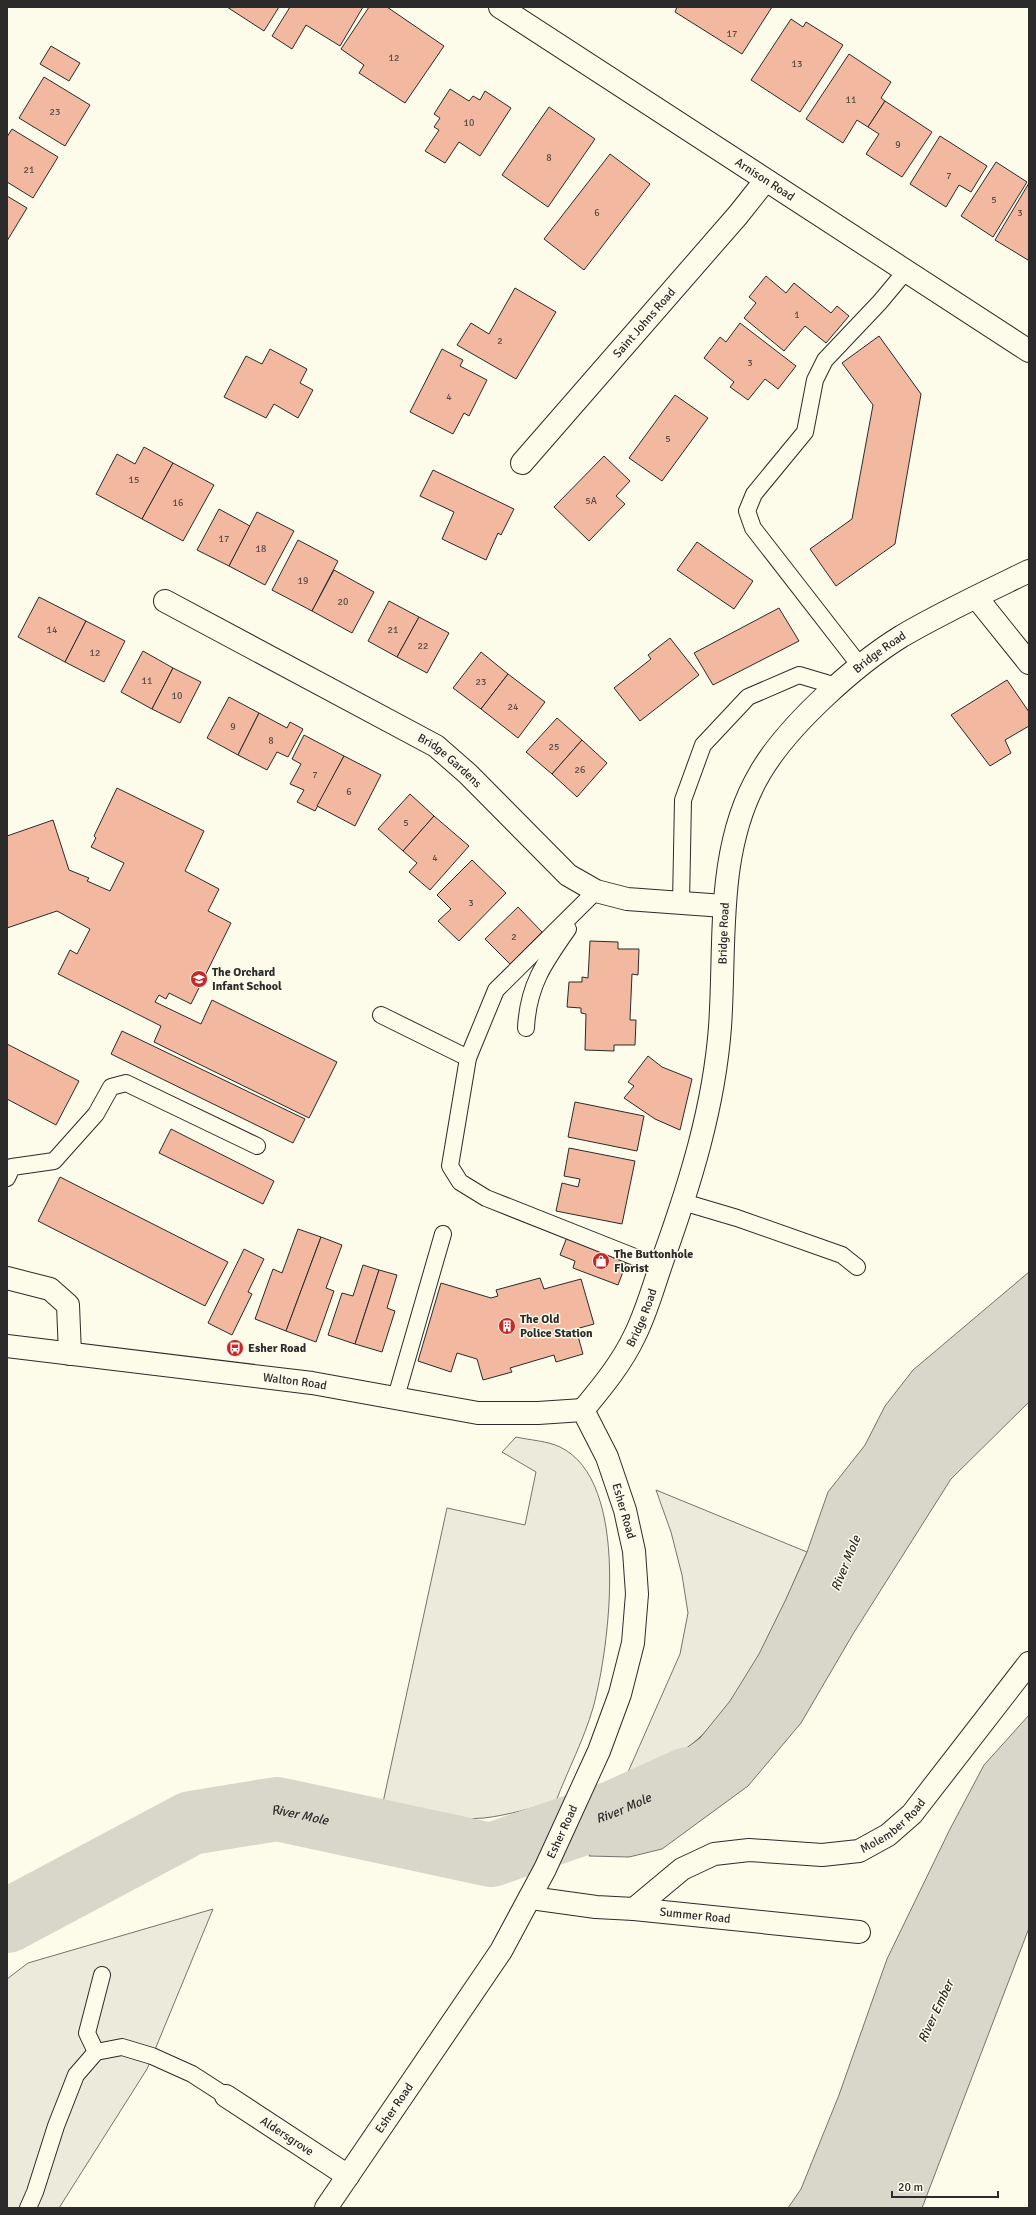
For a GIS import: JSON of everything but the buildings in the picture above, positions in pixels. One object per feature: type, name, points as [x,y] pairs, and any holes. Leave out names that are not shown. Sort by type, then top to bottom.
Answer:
[{"type":"street","name":"Arnison Road","points":[[500,7],[765,181],[1029,351]]},
{"type":"street","name":"Saint Johns Road","points":[[522,463],[738,215],[765,181]]},
{"type":"street","name":"Bridge Road","points":[[583,1410],[608,1380],[635,1335],[683,1202],[715,1075],[720,1027],[724,906],[730,860],[742,812],[760,773],[781,743],[836,686],[860,667],[899,638],[1029,571]]},
{"type":"street","points":[[976,597],[1029,663]]},
{"type":"street","name":"Bridge Gardens","points":[[165,601],[436,746],[468,774],[543,853],[568,875],[596,890],[627,900],[724,906]]},
{"type":"street","points":[[7,1278],[50,1289],[68,1305],[70,1354]]},
{"type":"street","name":"Walton Road","points":[[7,1346],[312,1383],[478,1413],[538,1413],[583,1410]]},
{"type":"street","name":"Esher Road","points":[[326,2208],[501,1951],[545,1869],[599,1751],[620,1694],[632,1643],[637,1594],[634,1550],[625,1510],[607,1456],[583,1410]]},
{"type":"street","name":"Molember Road","points":[[634,1909],[682,1869],[714,1854],[749,1850],[822,1855],[859,1851],[888,1836],[912,1814],[1029,1663]]},
{"type":"street","name":"Summer Road","points":[[530,1898],[596,1907],[634,1909],[859,1932]]},
{"type":"street","name":"Aldersgrove","points":[[226,2096],[348,2176]]},
{"type":"lane","points":[[860,667],[753,528],[747,511],[754,494],[805,432],[815,380],[825,360],[880,302],[905,272]]},
{"type":"lane","points":[[681,903],[683,800],[703,745],[748,697],[799,675],[836,686]]},
{"type":"lane","points":[[526,1028],[531,992],[542,966],[596,890]]},
{"type":"lane","points":[[596,890],[496,990],[468,1058],[450,1166],[460,1182],[486,1198],[660,1267]]},
{"type":"lane","points":[[381,1015],[468,1058]]},
{"type":"lane","points":[[7,1178],[12,1167],[54,1161],[96,1114],[110,1087],[126,1083],[257,1146]]},
{"type":"lane","points":[[683,1202],[737,1218],[842,1255],[858,1267]]},
{"type":"lane","points":[[396,1397],[443,1234]]},
{"type":"lane","points":[[96,2052],[88,2033],[102,1975]]},
{"type":"lane","points":[[28,2208],[35,2192],[56,2126],[76,2075],[96,2052],[122,2047],[152,2056],[192,2074],[226,2096]]},
{"type":"shaded area","points":[[516,1437],[544,1442],[560,1447],[582,1465],[598,1493],[606,1528],[610,1567],[609,1607],[605,1646],[599,1680],[593,1708],[585,1731],[556,1801],[502,1815],[471,1819],[433,1816],[382,1807],[447,1508],[525,1525],[536,1472],[502,1452]]},
{"type":"shaded area","points":[[656,1490],[807,1552],[786,1601],[762,1650],[749,1674],[718,1718],[700,1737],[682,1752],[621,1788],[680,1654],[688,1613],[682,1575],[671,1532]]},
{"type":"shaded area","points":[[213,1909],[147,2069],[59,2208],[7,2208],[7,1979],[28,1963]]},
{"type":"water","points":[[1029,1272],[1029,1402],[951,1479],[853,1634],[801,1723],[748,1786],[662,1849],[629,1857],[589,1856],[621,1788],[666,1763],[700,1738],[730,1701],[759,1654],[786,1599],[807,1552],[828,1492],[865,1445],[885,1406],[913,1370]]},
{"type":"water","name":"River Ember","points":[[1029,1715],[1029,1928],[922,2208],[788,2208],[801,2189],[839,2095],[887,1959],[950,1829],[984,1765]]},
{"type":"waterway","name":"River Mole","points":[[7,1921],[191,1823],[277,1809],[491,1855],[615,1812],[688,1779]]},
{"type":"place","name":"The Orchard Infant School","points":[[199,979]]},
{"type":"place","name":"The Buttonhole Florist","points":[[601,1261]]},
{"type":"place","name":"The Old Police Station","points":[[507,1326]]},
{"type":"place","name":"Esher Road","points":[[235,1348]]}]
